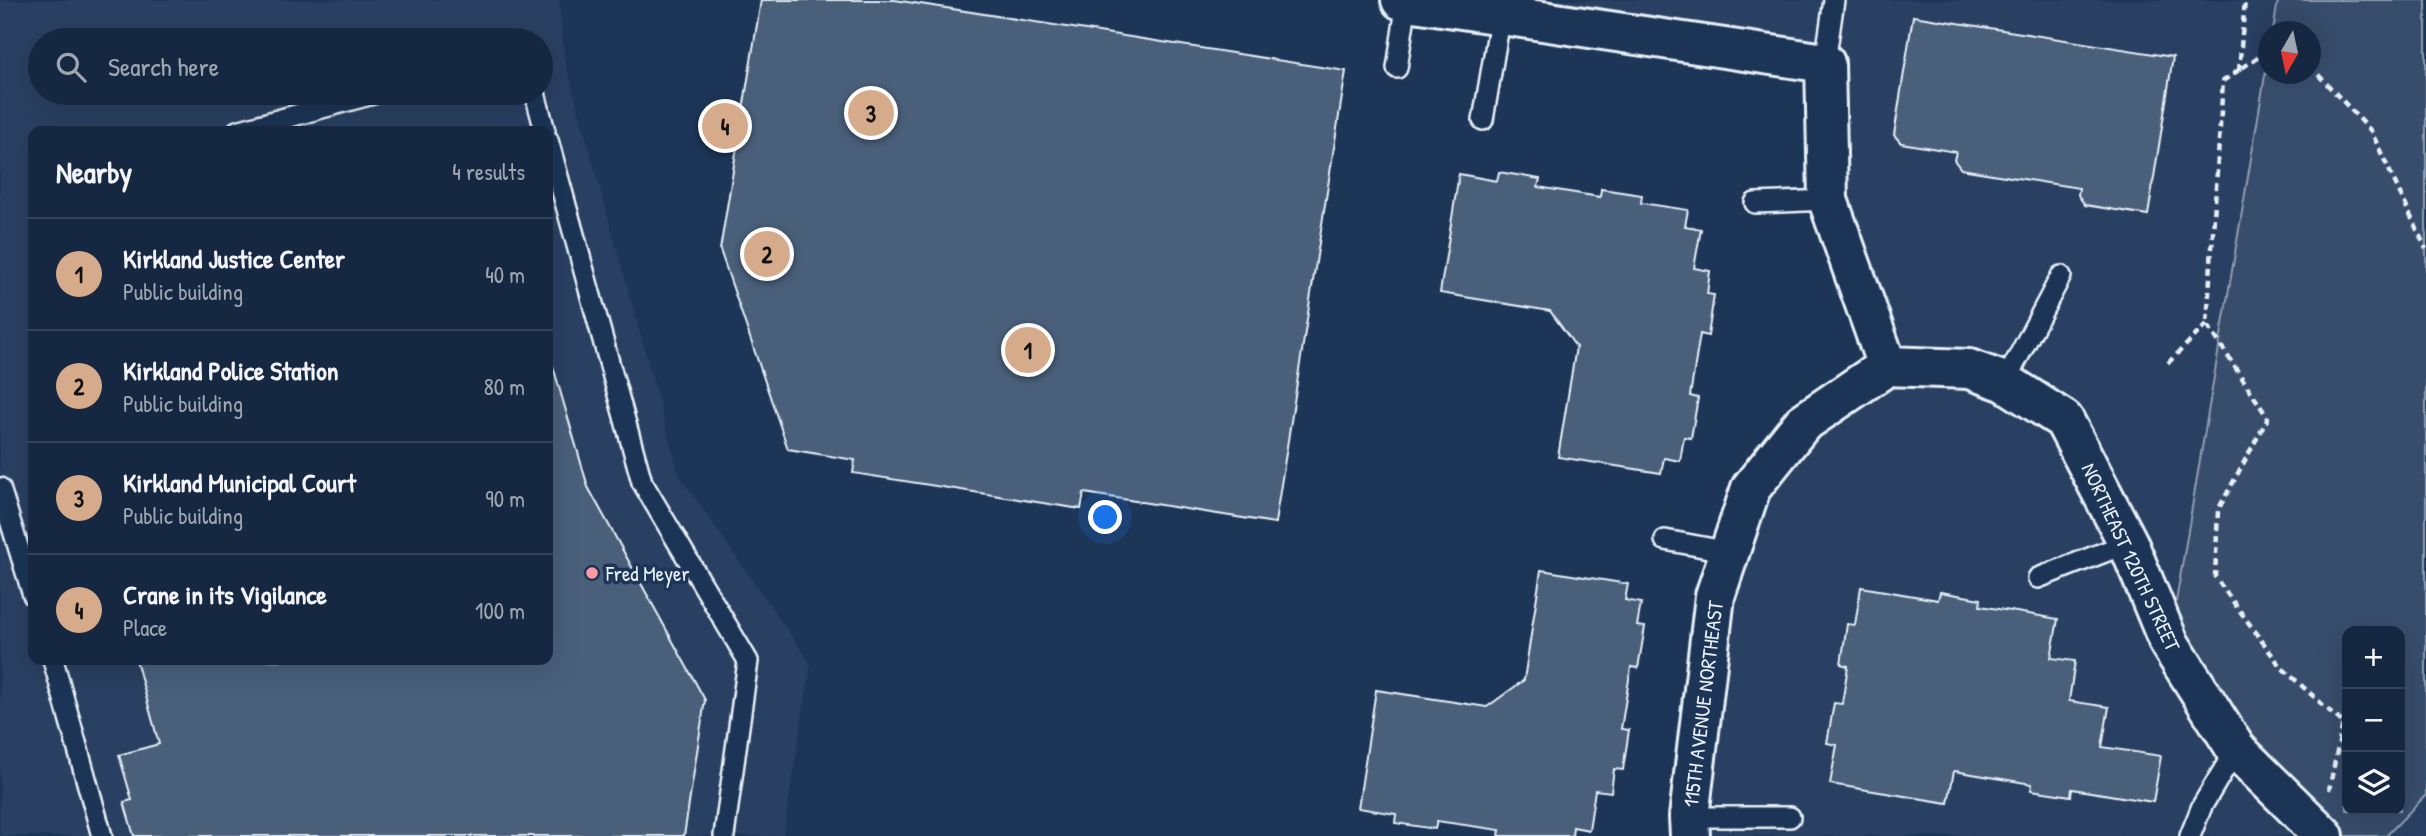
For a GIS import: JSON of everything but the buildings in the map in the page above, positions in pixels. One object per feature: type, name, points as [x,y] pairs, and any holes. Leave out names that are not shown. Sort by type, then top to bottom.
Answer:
[{"type":"street","points":[[1401,0],[1502,7],[1825,63],[1828,200],[1887,366]]},
{"type":"street","name":"NORTHEAST 120TH STREET","points":[[1887,366],[1969,369],[2005,382],[2064,420],[2129,543],[2169,643],[2236,749],[2321,834]]},
{"type":"street","name":"115TH AVENUE NORTHEAST","points":[[1689,827],[1715,596],[1751,488],[1803,423],[1887,366]]},
{"type":"lane","points":[[1825,63],[1834,0]]},
{"type":"lane","points":[[1397,68],[1407,1]]},
{"type":"lane","points":[[1483,120],[1502,7]]},
{"type":"lane","points":[[255,126],[333,105]]},
{"type":"lane","points":[[538,105],[544,126]]},
{"type":"lane","points":[[553,158],[642,482],[748,660],[724,836]]},
{"type":"lane","points":[[1755,203],[1828,200]]},
{"type":"lane","points":[[2005,382],[2061,276]]},
{"type":"lane","points":[[0,488],[28,579]]},
{"type":"lane","points":[[1665,540],[1730,552]]},
{"type":"lane","points":[[2038,578],[2129,543]]},
{"type":"lane","points":[[54,665],[102,836]]},
{"type":"lane","points":[[2190,836],[2202,806],[2236,749]]},
{"type":"lane","points":[[1689,827],[1790,817]]},
{"type":"path","points":[[2239,71],[2245,0]]},
{"type":"path","points":[[2258,58],[2224,81],[2207,324],[2268,418],[2218,510],[2215,578],[2281,667],[2343,723],[2321,834]]},
{"type":"path","points":[[2321,77],[2371,131],[2426,249]]},
{"type":"path","points":[[2168,363],[2207,324]]},
{"type":"shaded area","points":[[0,0],[559,0],[564,57],[679,475],[811,664],[783,836],[0,836]]},
{"type":"shaded area","points":[[1503,0],[2278,0],[2275,21],[2258,21],[2258,84],[2264,84],[2169,643],[2324,836],[1688,836],[1715,596],[1803,423],[1887,366],[1828,200],[1825,63]]},
{"type":"shaded area","points":[[2278,0],[2426,0],[2426,795],[2386,836],[2324,836],[2169,643],[2264,84],[2321,84],[2321,21],[2275,21]]},
{"type":"shaded area","points":[[2426,795],[2426,836],[2386,836]]},
{"type":"place","name":"Kirkland Municipal Court","points":[[871,113]]},
{"type":"place","name":"Crane in its Vigilance","points":[[725,126]]},
{"type":"place","name":"Kirkland Police Station","points":[[767,254]]},
{"type":"place","name":"Kirkland Justice Center","points":[[1028,350]]},
{"type":"place","name":"Fred Meyer","points":[[592,573]]}]
